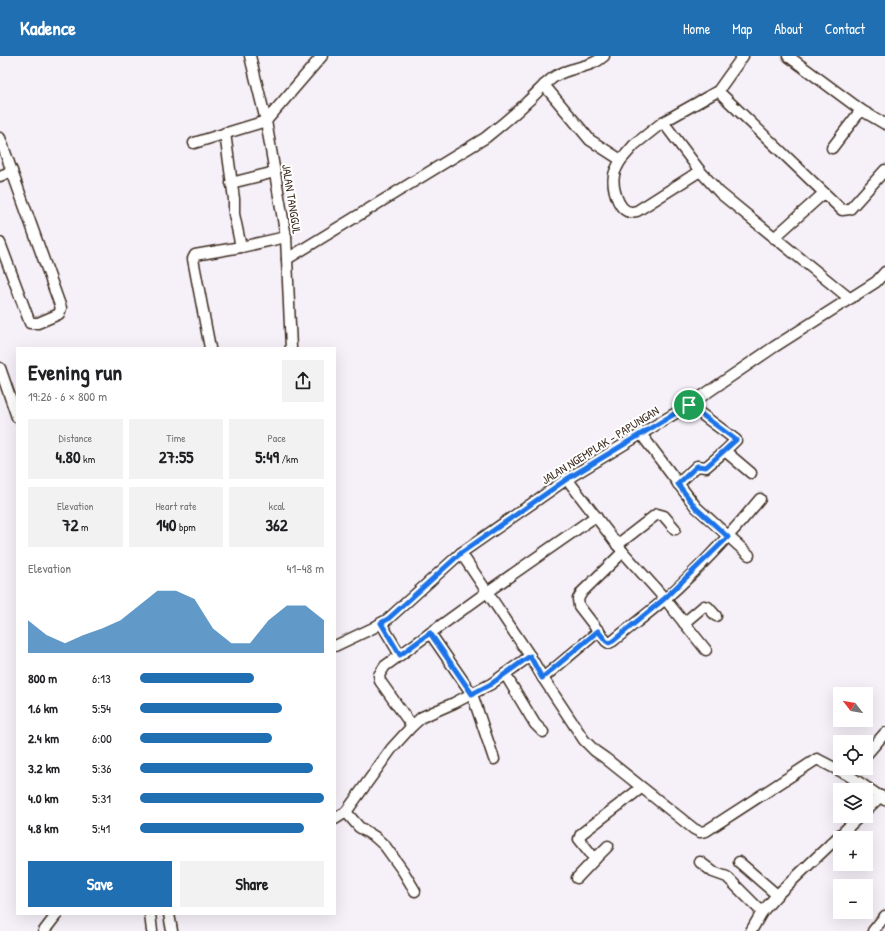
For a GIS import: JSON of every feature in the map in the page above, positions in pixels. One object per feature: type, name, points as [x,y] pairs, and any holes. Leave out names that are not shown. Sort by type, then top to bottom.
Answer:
[{"type":"street","name":"JALAN TANGGUL","points":[[250,56],[266,121],[286,237],[291,347]]},
{"type":"street","points":[[194,143],[266,121],[322,56]]},
{"type":"street","points":[[287,259],[485,138],[508,121],[544,85],[559,74],[591,65],[604,56]]},
{"type":"street","points":[[700,171],[638,211],[631,212],[625,210],[620,204],[616,196],[613,183],[614,173],[621,160],[634,145],[663,122],[718,91],[743,56]]},
{"type":"street","points":[[788,56],[861,110],[885,124]]},
{"type":"street","points":[[544,85],[590,140],[621,160]]},
{"type":"street","points":[[718,91],[842,210],[850,209],[883,177]]},
{"type":"street","points":[[832,148],[861,110]]},
{"type":"street","points":[[663,122],[700,171],[720,193],[849,298]]},
{"type":"street","points":[[225,134],[232,183],[234,214],[242,248]]},
{"type":"street","points":[[0,138],[61,308],[59,314],[38,323],[30,322],[0,243]]},
{"type":"street","points":[[0,176],[12,171]]},
{"type":"street","points":[[232,183],[274,172]]},
{"type":"street","points":[[774,238],[824,193]]},
{"type":"street","points":[[210,347],[193,259],[195,255],[242,248],[286,237]]},
{"type":"street","name":"JALAN NGEMPLAK - PAPUNGAN","points":[[336,646],[388,619],[461,553],[567,479],[689,405],[849,298],[876,282],[885,272]]},
{"type":"street","points":[[0,368],[16,414]]},
{"type":"street","points":[[678,484],[697,466],[706,467],[736,440],[689,405]]},
{"type":"street","points":[[641,434],[696,508],[749,555]]},
{"type":"street","points":[[725,451],[751,473]]},
{"type":"street","points":[[567,479],[620,549],[684,622],[706,650]]},
{"type":"street","points":[[676,529],[664,516],[658,514],[620,549],[582,592],[578,599],[579,606],[609,643],[664,599],[728,537],[760,499]]},
{"type":"street","points":[[412,726],[380,681],[379,675],[385,666],[487,592],[596,516]]},
{"type":"street","points":[[461,553],[584,740],[595,751],[641,788],[700,832],[706,831],[817,759],[833,765]]},
{"type":"street","points":[[684,622],[704,606],[708,607],[716,616]]},
{"type":"street","points":[[381,623],[400,655]]},
{"type":"street","points":[[542,678],[598,631]]},
{"type":"street","points":[[430,633],[472,694],[494,759]]},
{"type":"street","points":[[336,818],[346,812],[392,748],[422,717],[491,684],[530,656]]},
{"type":"street","points":[[505,674],[535,724],[543,732]]},
{"type":"street","points":[[873,746],[885,733]]},
{"type":"street","points":[[855,775],[883,798],[873,805]]},
{"type":"street","points":[[595,859],[579,839],[580,834],[641,788]]},
{"type":"street","points":[[346,812],[359,827],[385,846],[415,891]]},
{"type":"street","points":[[751,931],[762,912],[777,895],[853,823]]},
{"type":"street","points":[[577,878],[608,846]]},
{"type":"street","points":[[700,862],[713,872],[727,877],[762,912]]},
{"type":"street","points":[[739,862],[777,895]]},
{"type":"street","points":[[44,931],[56,915]]},
{"type":"street","points":[[150,915],[152,931]]},
{"type":"street","points":[[169,915],[172,931]]},
{"type":"street","points":[[873,931],[885,916]]},
{"type":"route","points":[[689,405],[736,440],[706,467],[704,468],[697,466],[678,484],[696,508],[728,537],[699,567],[664,599],[609,643],[598,631],[542,678],[530,656],[491,684],[472,694],[430,633],[400,655],[381,623],[388,619],[439,572],[461,553],[567,479],[689,405]]}]
